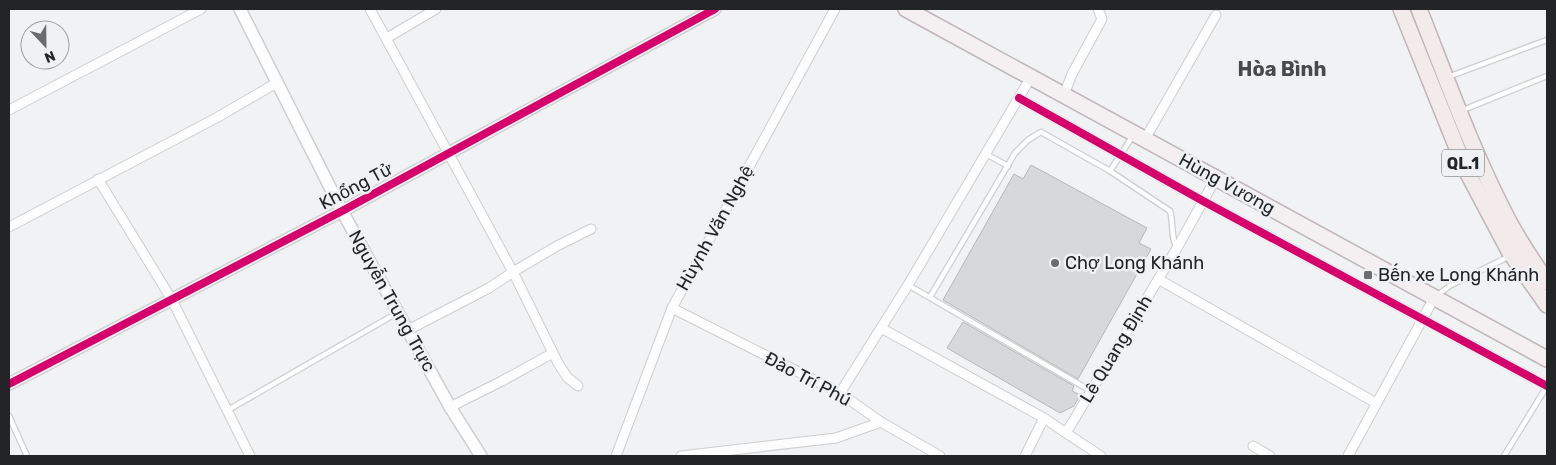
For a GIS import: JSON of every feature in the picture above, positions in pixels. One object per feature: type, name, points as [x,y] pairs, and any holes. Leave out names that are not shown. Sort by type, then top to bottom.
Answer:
[{"type":"highway","name":"QL.1","points":[[1401,9],[1465,168],[1512,255],[1547,305]]},
{"type":"highway","name":"QL.1","points":[[1419,9],[1484,171],[1505,215],[1547,282]]},
{"type":"main road","name":"Hùng Vương","points":[[906,9],[1547,359]]},
{"type":"street","points":[[9,110],[201,9]]},
{"type":"street","name":"Nguyễn Trung Trực","points":[[240,9],[342,211],[450,407],[481,456]]},
{"type":"street","points":[[370,9],[513,272],[553,353],[567,377],[578,386]]},
{"type":"street","points":[[387,38],[436,9]]},
{"type":"street","name":"Khổng Tử","points":[[9,384],[342,211],[714,9]]},
{"type":"street","name":"Hùynh Văn Nghệ","points":[[616,456],[672,308],[835,9]]},
{"type":"street","points":[[1064,95],[1072,74],[1102,19],[1098,9]]},
{"type":"street","points":[[1140,136],[1216,15]]},
{"type":"street","points":[[840,393],[908,285],[1031,77]]},
{"type":"street","points":[[9,227],[218,117],[278,82]]},
{"type":"street","points":[[1019,98],[1202,201],[1547,386]]},
{"type":"street","name":"Lê Quang Định","points":[[1066,433],[1177,248],[1216,178]]},
{"type":"street","points":[[98,179],[172,300],[250,456]]},
{"type":"street","points":[[408,330],[489,288],[557,246],[591,229]]},
{"type":"street","points":[[1158,279],[1376,403]]},
{"type":"street","points":[[1348,456],[1434,298]]},
{"type":"street","name":"Đào Trí Phú","points":[[672,308],[840,393],[881,422],[940,456]]},
{"type":"street","points":[[881,328],[1044,418],[1101,456]]},
{"type":"street","points":[[450,407],[553,353]]},
{"type":"street","points":[[1025,456],[1044,418]]},
{"type":"street","points":[[681,456],[836,438],[881,422]]},
{"type":"street","points":[[1253,446],[1270,456]]},
{"type":"lane","points":[[1446,78],[1547,40]]},
{"type":"lane","points":[[1460,112],[1547,76]]},
{"type":"lane","points":[[930,298],[1015,154],[1028,140],[1041,132],[1110,171],[1170,211],[1174,222],[1172,238],[1177,248]]},
{"type":"lane","points":[[1110,171],[1120,155],[1140,136]]},
{"type":"lane","points":[[986,154],[1008,166]]},
{"type":"lane","points":[[1434,298],[1451,285],[1512,255]]},
{"type":"lane","points":[[908,285],[1090,391]]},
{"type":"lane","points":[[226,411],[398,313]]},
{"type":"lane","points":[[1504,456],[1547,386]]},
{"type":"lane","points":[[9,416],[27,456]]},
{"type":"building","points":[[1031,165],[1147,228],[1139,243],[1151,249],[1078,379],[943,300],[1014,174],[1023,179]]},
{"type":"building","points":[[963,322],[1074,386],[1072,391],[1080,395],[1074,406],[1060,413],[947,348]]},
{"type":"cycle path","points":[[9,384],[342,211],[715,9]]},
{"type":"cycle path","points":[[1019,98],[1203,201],[1547,386]]},
{"type":"place","name":"Chợ Long Khánh","points":[[1055,263]]},
{"type":"place","name":"Bến xe Long Khánh","points":[[1368,275]]},
{"type":"district","name":"Hòa Bình","points":[[1282,69]]}]
